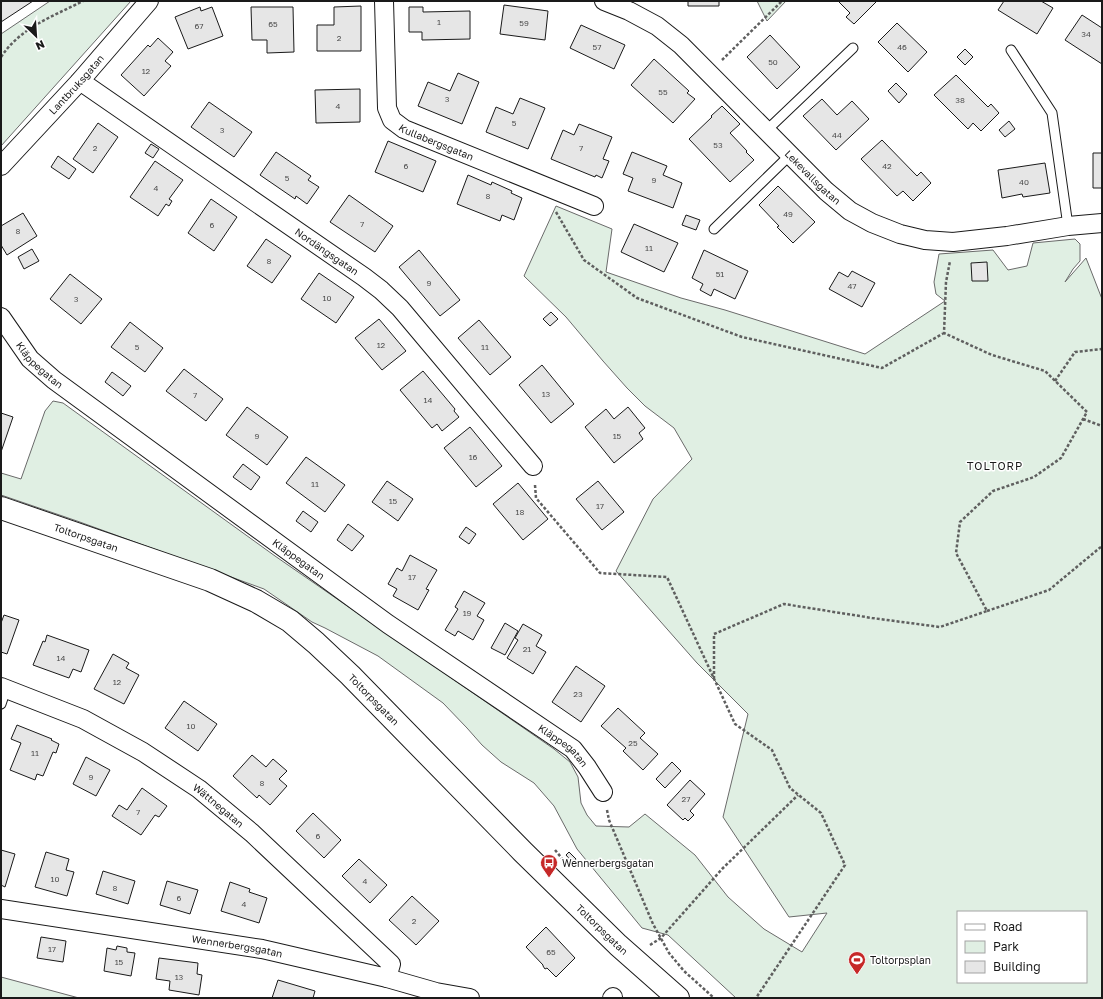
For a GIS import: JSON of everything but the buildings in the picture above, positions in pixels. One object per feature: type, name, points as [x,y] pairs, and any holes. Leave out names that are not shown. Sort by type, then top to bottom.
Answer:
[{"type":"street","name":"Lantbruksgatan","points":[[1,166],[80,81],[149,1]]},
{"type":"street","name":"Kullabergsgatan","points":[[384,1],[387,108],[392,120],[404,130],[594,206]]},
{"type":"street","name":"Lekevallsgatan","points":[[604,1],[629,11],[657,26],[682,45],[826,191],[850,211],[872,223],[906,236],[925,240],[953,242],[1007,236],[1068,226],[1102,223]]},
{"type":"street","name":"Nordängsgatan","points":[[80,81],[381,290],[400,308],[533,466]]},
{"type":"street","name":"Kläppegatan","points":[[1,317],[30,359],[54,380],[388,624],[573,749],[603,792]]},
{"type":"street","name":"Toltorpsgatan","points":[[1,508],[210,580],[256,601],[290,621],[350,675],[555,884],[618,945],[678,998]]},
{"type":"street","name":"Wättnegatan","points":[[3,693],[82,719],[143,752],[199,789],[252,833],[390,964],[387,978]]},
{"type":"street","name":"Wennerbergsgatan","points":[[1,909],[262,950],[387,978],[436,992],[470,998]]},
{"type":"lane","points":[[766,131],[853,48]]},
{"type":"lane","points":[[1011,50],[1052,113],[1068,226]]},
{"type":"lane","points":[[714,229],[790,155]]},
{"type":"path","points":[[1,57],[16,39],[37,24],[83,1]]},
{"type":"path","points":[[709,73],[782,1]]},
{"type":"path","points":[[556,212],[584,260],[637,298],[742,337],[882,368],[944,333]]},
{"type":"path","points":[[944,333],[946,282],[953,242]]},
{"type":"path","points":[[944,333],[992,355],[1045,371],[1087,412],[1061,458],[1034,477],[993,491],[960,522],[956,553],[987,611]]},
{"type":"path","points":[[1055,381],[1075,352],[1102,349]]},
{"type":"path","points":[[1083,419],[1102,426]]},
{"type":"path","points":[[533,466],[536,498],[600,573],[667,577],[735,724],[772,750],[790,788],[821,813],[845,865],[756,998]]},
{"type":"path","points":[[714,679],[714,634],[784,604],[940,627],[1049,590],[1102,546]]},
{"type":"path","points":[[603,792],[609,820],[653,924],[669,953],[684,972],[714,998]]},
{"type":"path","points":[[661,938],[722,869],[798,795]]},
{"type":"green space","points":[[50,1],[131,1],[1,146],[1,34]]},
{"type":"green space","points":[[757,1],[786,1],[767,21]]},
{"type":"green space","points":[[556,206],[612,229],[606,272],[681,298],[725,310],[865,354],[945,301],[936,294],[934,282],[939,254],[993,250],[1008,270],[1027,266],[1033,243],[1075,239],[1080,244],[1080,261],[1065,282],[1086,258],[1102,299],[1102,998],[736,998],[668,935],[642,928],[577,849],[554,806],[534,783],[501,762],[482,745],[443,703],[378,656],[312,622],[264,589],[1,495],[1,473],[21,479],[45,411],[53,401],[63,403],[275,556],[554,749],[570,762],[578,777],[581,803],[587,815],[596,826],[629,827],[645,814],[695,855],[728,897],[764,929],[802,952],[827,913],[789,917],[723,817],[748,714],[697,663],[616,571],[653,499],[692,459],[674,428],[645,406],[627,388],[566,317],[524,276]]},
{"type":"green space","points":[[1,977],[79,998],[1,998]]},
{"type":"place","name":"Wennerbergsgatan","points":[[549,878]]},
{"type":"place","name":"Toltorpsplan","points":[[857,975]]},
{"type":"district","name":"TOLTORP","points":[[995,466]]}]
